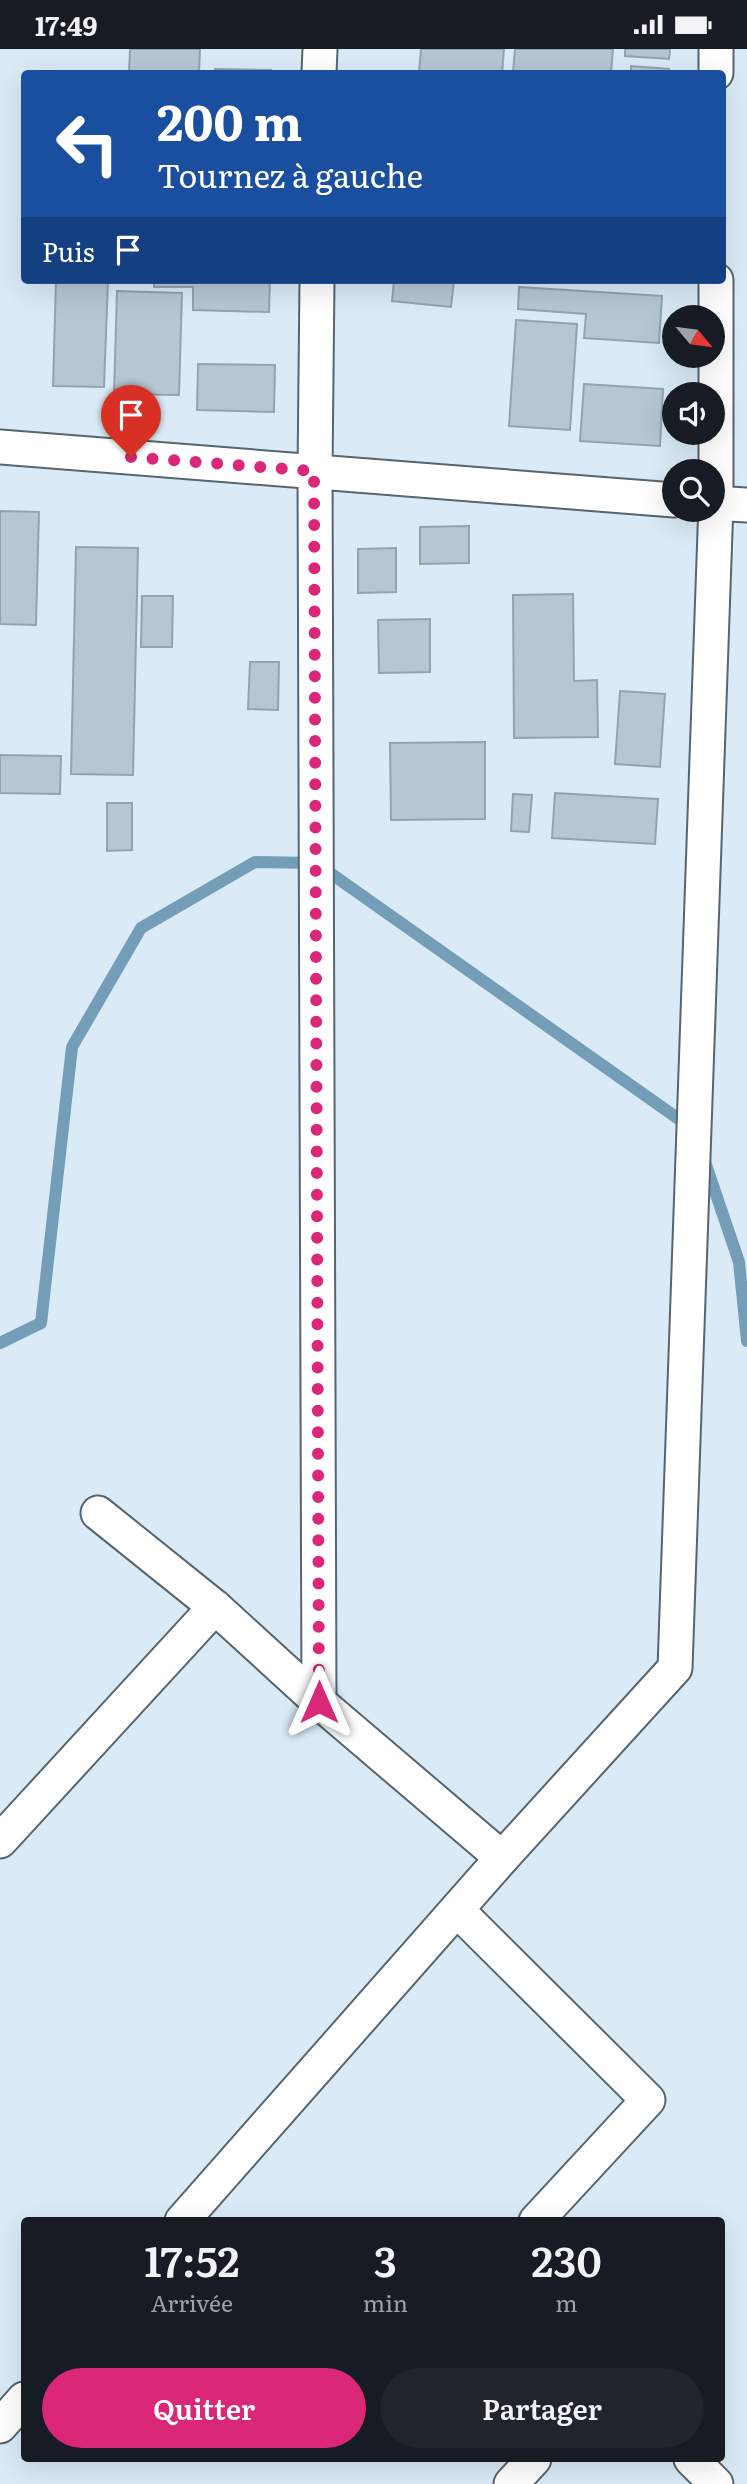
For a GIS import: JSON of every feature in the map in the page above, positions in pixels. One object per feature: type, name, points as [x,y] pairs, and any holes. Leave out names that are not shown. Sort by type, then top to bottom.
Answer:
[{"type":"street","points":[[319,70],[320,49]]},
{"type":"street","points":[[716,49],[716,70]]},
{"type":"street","points":[[317,284],[314,471],[319,1702]]},
{"type":"street","points":[[716,284],[723,459]]},
{"type":"street","points":[[0,447],[662,499]]},
{"type":"street","points":[[186,2217],[502,1858],[675,1668],[724,522]]},
{"type":"street","points":[[98,1513],[215,1607],[319,1702],[502,1858]]},
{"type":"street","points":[[0,1841],[215,1607]]},
{"type":"street","points":[[457,1910],[648,2100],[540,2217]]},
{"type":"street","points":[[0,2427],[21,2402]]},
{"type":"street","points":[[511,2484],[531,2462]]},
{"type":"street","points":[[694,2462],[716,2484]]},
{"type":"building","points":[[130,49],[200,49],[199,70],[129,70]]},
{"type":"building","points":[[421,49],[504,49],[502,70],[419,70]]},
{"type":"building","points":[[515,49],[613,49],[611,70],[513,70]]},
{"type":"building","points":[[625,49],[670,49],[669,59],[625,56]]},
{"type":"building","points":[[631,66],[669,69],[669,70],[631,70]]},
{"type":"building","points":[[56,284],[108,284],[104,387],[53,386]]},
{"type":"building","points":[[154,284],[270,284],[269,312],[193,310],[193,287],[154,287]]},
{"type":"building","points":[[394,284],[454,284],[451,307],[392,301]]},
{"type":"building","points":[[519,287],[662,296],[659,343],[584,338],[586,314],[518,309]]},
{"type":"building","points":[[117,291],[182,293],[179,395],[114,394]]},
{"type":"building","points":[[516,320],[577,324],[570,430],[509,426]]},
{"type":"building","points":[[198,364],[275,365],[274,412],[197,410]]},
{"type":"building","points":[[584,384],[662,389],[660,446],[580,441]]},
{"type":"building","points":[[0,511],[39,512],[36,625],[0,624]]},
{"type":"building","points":[[469,526],[469,563],[420,564],[420,527]]},
{"type":"building","points":[[76,547],[138,548],[133,775],[71,774]]},
{"type":"building","points":[[396,548],[396,592],[358,593],[358,549]]},
{"type":"building","points":[[573,594],[574,681],[597,680],[598,737],[514,738],[513,595]]},
{"type":"building","points":[[142,596],[173,596],[172,647],[141,647]]},
{"type":"building","points":[[430,619],[430,672],[379,673],[378,620]]},
{"type":"building","points":[[250,662],[279,662],[278,710],[248,709]]},
{"type":"building","points":[[620,691],[665,694],[660,767],[615,764]]},
{"type":"building","points":[[485,742],[485,819],[391,820],[390,743]]},
{"type":"building","points":[[0,755],[61,756],[60,794],[0,793]]},
{"type":"building","points":[[555,793],[658,799],[655,844],[552,838]]},
{"type":"building","points":[[513,794],[532,795],[529,832],[511,831]]},
{"type":"building","points":[[107,803],[132,803],[132,850],[107,851]]},
{"type":"waterway","points":[[0,1343],[41,1323],[72,1047],[141,928],[255,862],[316,863],[690,1127]]},
{"type":"waterway","points":[[704,1159],[739,1262],[747,1341]]},
{"type":"route","points":[[131,457],[314,471],[319,1702]]}]
